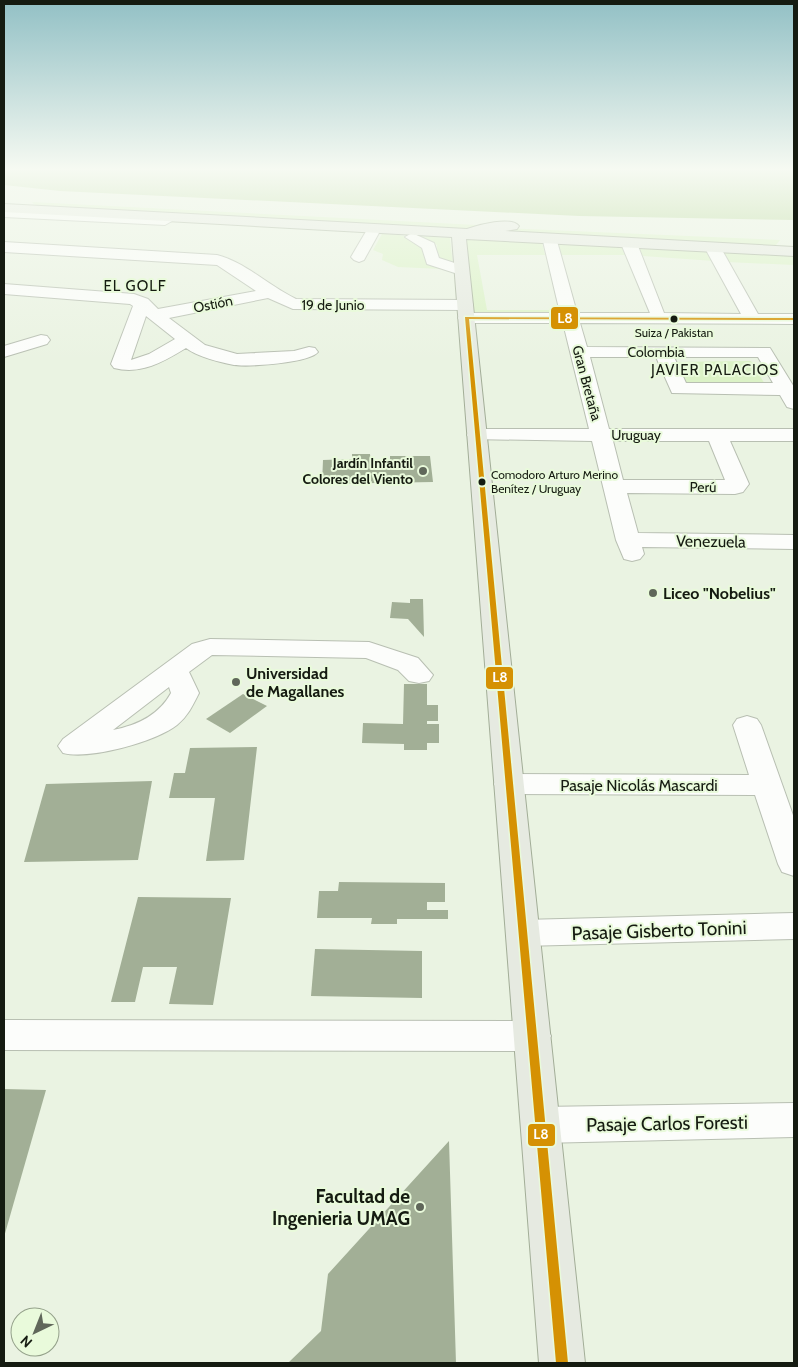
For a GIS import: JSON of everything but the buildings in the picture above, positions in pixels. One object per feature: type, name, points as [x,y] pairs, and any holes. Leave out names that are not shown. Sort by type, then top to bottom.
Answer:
[{"type":"main road","points":[[426,232],[754,249],[794,249]]},
{"type":"main road","points":[[464,234],[477,232]]},
{"type":"main road","points":[[648,232],[794,238]]},
{"type":"main road","points":[[464,234],[461,270],[562,1363]]},
{"type":"main road","points":[[794,238],[787,242],[794,249]]},
{"type":"street","points":[[359,257],[373,232]]},
{"type":"street","points":[[397,232],[464,234],[630,246],[714,250],[754,249]]},
{"type":"street","points":[[412,237],[429,246],[432,261],[461,270]]},
{"type":"street","name":"Gran Bretaña","points":[[550,241],[575,318],[579,352],[630,547]]},
{"type":"street","points":[[630,246],[657,312]]},
{"type":"street","name":"19 de Junio","points":[[4,248],[212,259],[225,262],[283,302],[298,305],[466,311],[575,318]]},
{"type":"street","points":[[714,250],[744,319]]},
{"type":"street","points":[[4,289],[124,296],[149,309],[208,354],[236,360],[296,356],[309,352]]},
{"type":"street","name":"Ostión","points":[[149,309],[265,290]]},
{"type":"street","points":[[149,309],[120,364],[141,365],[188,339]]},
{"type":"street","points":[[575,318],[596,312],[657,312],[718,313],[744,319]]},
{"type":"street","points":[[575,318],[794,319]]},
{"type":"street","points":[[4,352],[41,340]]},
{"type":"street","name":"Colombia","points":[[579,352],[764,352],[790,396]]},
{"type":"street","points":[[663,352],[679,389],[790,396]]},
{"type":"street","name":"Uruguay","points":[[477,435],[794,435]]},
{"type":"street","name":"Perú","points":[[614,486],[736,486],[737,482],[717,435]]},
{"type":"street","name":"Venezuela","points":[[630,547],[794,542]]},
{"type":"street","points":[[175,670],[202,650],[217,646],[369,650],[408,664],[419,675]]},
{"type":"street","points":[[747,725],[794,864]]},
{"type":"street","name":"Pasaje Nicolás Mascardi","points":[[509,784],[768,785]]},
{"type":"street","name":"Pasaje Gisberto Tonini","points":[[523,933],[794,926]]},
{"type":"street","points":[[4,1036],[532,1036]]},
{"type":"street","name":"Pasaje Carlos Foresti","points":[[540,1125],[794,1120]]},
{"type":"shaded area","points":[[519,232],[589,232],[780,240],[776,245],[782,247]]},
{"type":"shaded area","points":[[382,234],[402,235],[412,239],[426,253],[425,258],[442,269],[398,267],[382,260],[383,254],[373,250]]},
{"type":"shaded area","points":[[416,236],[450,238],[453,266],[435,259],[437,245]]},
{"type":"shaded area","points":[[464,239],[542,242],[545,255],[477,255],[487,310],[556,310],[557,314],[483,314],[472,312]]},
{"type":"shaded area","points":[[555,243],[625,247],[627,255],[558,255]]},
{"type":"shaded area","points":[[637,248],[707,250],[714,261],[643,256]]},
{"type":"shaded area","points":[[722,251],[794,253],[794,265],[727,262]]},
{"type":"shaded area","points":[[751,361],[766,386],[686,384],[675,362]]},
{"type":"transit line","name":"L8","points":[[562,1363],[467,318],[794,319]]},
{"type":"place","name":"Suiza / Pakistan","points":[[674,319]]},
{"type":"place","name":"Jardín Infantil Colores del Viento","points":[[423,471]]},
{"type":"place","name":"Comodoro Arturo Merino Benítez / Uruguay","points":[[482,482]]},
{"type":"place","name":"Liceo \"Nobelius\"","points":[[653,593]]},
{"type":"place","name":"Universidad de Magallanes","points":[[236,682]]},
{"type":"place","name":"Facultad de Ingenieria UMAG","points":[[420,1207]]},
{"type":"district","name":"EL GOLF","points":[[135,286]]},
{"type":"district","name":"JAVIER PALACIOS","points":[[715,370]]}]
